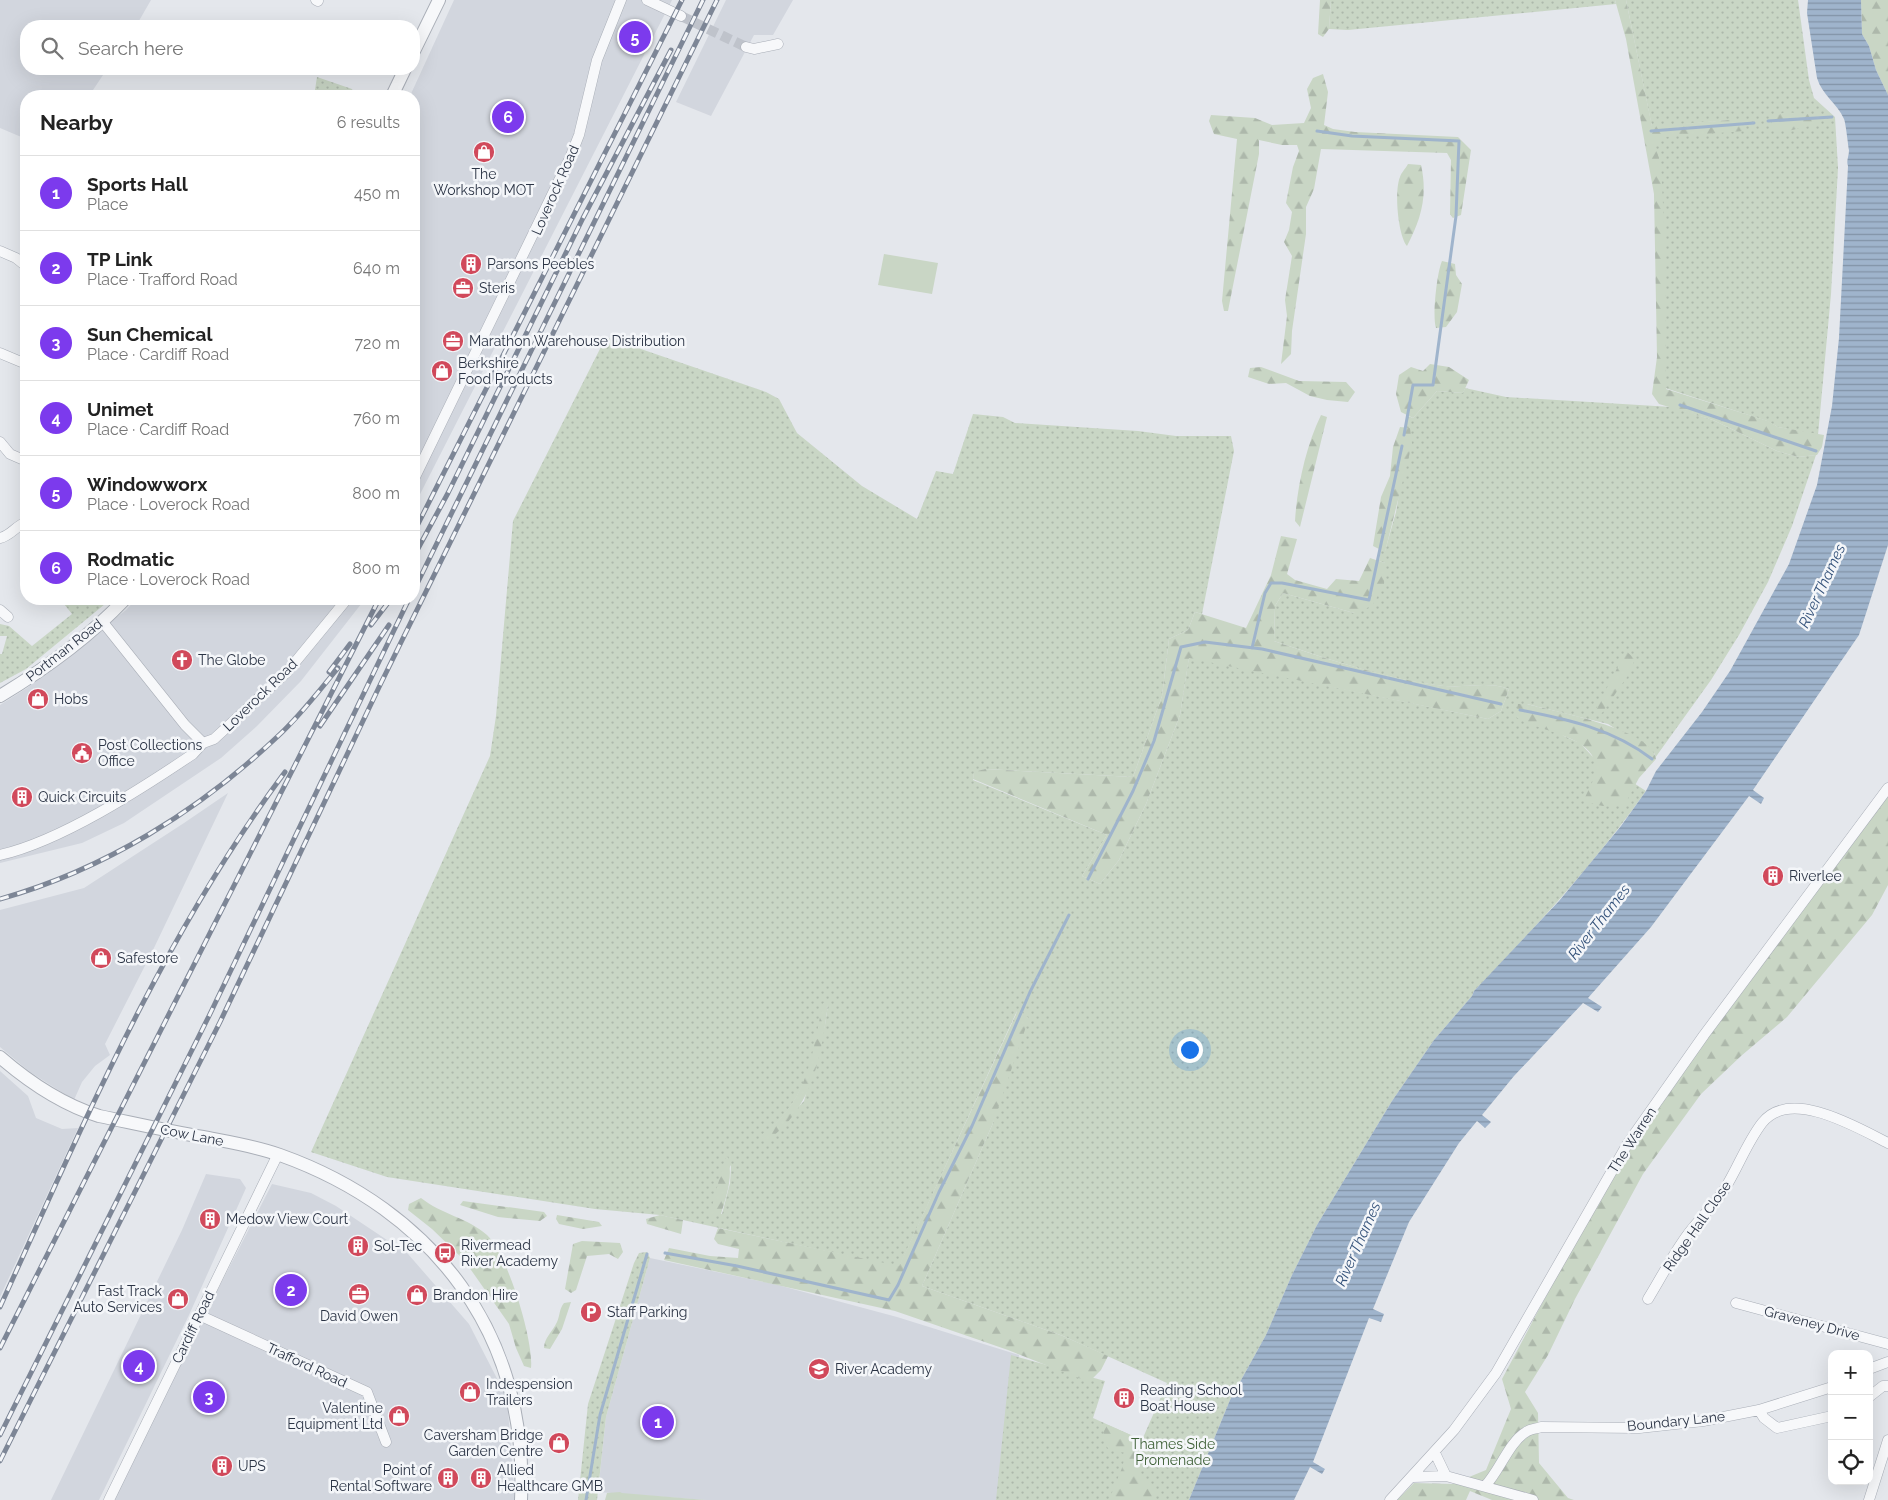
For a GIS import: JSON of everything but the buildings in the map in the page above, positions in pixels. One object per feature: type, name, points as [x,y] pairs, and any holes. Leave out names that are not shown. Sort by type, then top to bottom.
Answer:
[{"type":"street","points":[[420,39],[439,0]]},
{"type":"street","name":"Loverock Road","points":[[420,467],[567,166],[578,134],[597,60],[621,0]]},
{"type":"street","points":[[648,0],[682,16]]},
{"type":"street","points":[[746,47],[754,49],[778,44]]},
{"type":"street","points":[[395,90],[402,75]]},
{"type":"street","points":[[0,251],[20,261]]},
{"type":"street","points":[[0,353],[20,361]]},
{"type":"street","points":[[0,442],[10,454],[20,458]]},
{"type":"street","points":[[0,538],[6,537],[20,524]]},
{"type":"street","name":"Portman Road","points":[[0,696],[50,664],[119,605]]},
{"type":"street","name":"Loverock Road","points":[[0,855],[33,844],[96,814],[173,768],[193,754],[203,743],[214,739],[287,672],[342,605]]},
{"type":"street","points":[[102,621],[185,725],[203,743]]},
{"type":"street","name":"The Warren","points":[[1390,1500],[1435,1453],[1496,1373],[1628,1143],[1704,1035],[1888,788]]},
{"type":"street","name":"Cow Lane","points":[[0,1057],[41,1089],[78,1109],[99,1116],[278,1154],[330,1177],[386,1211],[418,1237],[456,1278],[473,1304],[499,1352],[516,1411],[522,1455],[521,1500]]},
{"type":"street","name":"Ridge Hall Close","points":[[1649,1293],[1687,1236],[1724,1190],[1742,1153],[1763,1122],[1780,1111],[1805,1110],[1843,1120],[1888,1143]]},
{"type":"street","name":"Cardiff Road","points":[[109,1500],[278,1154]]},
{"type":"street","name":"Graveney Drive","points":[[1736,1302],[1888,1344]]},
{"type":"street","name":"Trafford Road","points":[[199,1315],[367,1392],[386,1442]]},
{"type":"street","points":[[1873,1368],[1888,1362]]},
{"type":"street","points":[[1872,1395],[1883,1386],[1888,1386]]},
{"type":"street","name":"Boundary Lane","points":[[1485,1486],[1494,1476],[1516,1440],[1526,1432],[1541,1427],[1639,1428],[1703,1421],[1759,1410],[1828,1388]]},
{"type":"street","points":[[1759,1410],[1764,1418],[1776,1428],[1828,1417]]},
{"type":"street","points":[[1869,1500],[1888,1440]]},
{"type":"street","points":[[1435,1453],[1446,1476]]},
{"type":"street","points":[[1413,1477],[1446,1476],[1533,1500]]},
{"type":"shaded area","points":[[0,0],[151,0],[139,20],[20,20],[20,75],[103,75],[93,90],[20,90],[20,136],[0,128]]},
{"type":"shaded area","points":[[454,0],[672,0],[420,494],[420,90],[413,90]]},
{"type":"shaded area","points":[[726,0],[793,0],[773,35],[754,35],[711,116],[676,102]]},
{"type":"shaded area","points":[[131,605],[360,605],[301,681],[257,726],[221,758],[124,823],[82,843],[0,863],[0,705],[27,688]]},
{"type":"shaded area","points":[[228,793],[153,950],[105,1044],[110,1055],[95,1066],[82,1082],[74,1100],[30,1072],[0,1047],[0,910],[84,888]]},
{"type":"shaded area","points":[[0,1071],[28,1096],[36,1118],[62,1129],[78,1128],[0,1297]]},
{"type":"shaded area","points":[[206,1174],[240,1179],[246,1188],[189,1315],[99,1500],[51,1500],[182,1230]]},
{"type":"shaded area","points":[[272,1184],[311,1193],[336,1206],[408,1254],[469,1324],[507,1398],[515,1500],[110,1500]]},
{"type":"shaded area","name":"River Academy","points":[[650,1258],[774,1284],[897,1317],[1019,1355],[1004,1500],[706,1500],[598,1492],[606,1417]]},
{"type":"green space","points":[[1320,0],[1331,0],[1329,29],[1323,37],[1318,34]]},
{"type":"green space","points":[[1331,0],[1615,0],[1616,4],[1348,30],[1329,29]]},
{"type":"green space","points":[[1615,0],[1626,0],[1652,126],[1730,120],[1744,121],[1744,131],[1664,137],[1655,144],[1661,166],[1665,243],[1666,389],[1768,421],[1778,427],[1824,435],[1822,447],[1817,455],[1798,457],[1777,451],[1713,420],[1659,404],[1652,394],[1657,357],[1654,194],[1626,39]]},
{"type":"green space","points":[[1626,0],[1798,0],[1809,80],[1814,98],[1835,117],[1838,168],[1831,294],[1818,435],[1778,427],[1767,421],[1659,386],[1663,351],[1651,136],[1730,120],[1652,127]]},
{"type":"green space","points":[[1861,0],[1888,0],[1888,95],[1876,70],[1869,46],[1862,34]]},
{"type":"green space","points":[[1323,74],[1328,92],[1324,125],[1333,129],[1355,132],[1458,137],[1471,150],[1461,215],[1453,218],[1450,214],[1451,160],[1447,153],[1321,149],[1314,189],[1306,207],[1306,234],[1292,331],[1291,354],[1281,364],[1287,316],[1285,300],[1292,256],[1284,242],[1289,230],[1292,212],[1286,203],[1293,167],[1299,151],[1297,145],[1282,145],[1259,140],[1259,154],[1228,311],[1224,311],[1222,301],[1237,139],[1214,134],[1209,121],[1211,115],[1255,118],[1272,125],[1304,123],[1311,108],[1307,89],[1313,78]]},
{"type":"green space","points":[[317,77],[352,90],[315,90]]},
{"type":"green space","points":[[1785,112],[1820,115],[1821,123],[1788,131],[1770,128],[1773,117]]},
{"type":"green space","points":[[1408,164],[1421,165],[1424,187],[1422,207],[1407,246],[1399,223],[1397,192],[1401,175]]},
{"type":"green space","points":[[884,254],[938,263],[932,294],[878,285]]},
{"type":"green space","points":[[1442,261],[1455,264],[1456,275],[1462,284],[1457,312],[1446,327],[1436,328],[1436,294]]},
{"type":"green space","name":"Thames Side Promenade","points":[[606,337],[766,392],[779,399],[797,433],[862,486],[917,519],[936,471],[953,474],[973,414],[1003,417],[1015,423],[1138,431],[1176,436],[1231,436],[1234,451],[1202,614],[1195,612],[1188,630],[1169,639],[1162,696],[1133,777],[985,769],[974,773],[973,780],[1107,835],[1082,876],[1100,884],[1119,860],[1146,804],[1180,715],[1189,657],[1488,719],[1501,711],[1509,689],[1493,685],[1444,686],[1402,679],[1337,662],[1274,641],[1275,606],[1283,593],[1354,613],[1385,563],[1379,561],[1381,550],[1385,551],[1396,512],[1410,429],[1406,428],[1408,416],[1413,418],[1437,391],[1463,393],[1465,388],[1506,397],[1672,407],[1713,420],[1777,451],[1798,457],[1816,455],[1792,526],[1768,582],[1739,635],[1711,680],[1655,758],[1655,754],[1608,724],[1527,704],[1518,704],[1564,736],[1580,743],[1592,756],[1646,791],[1627,818],[1564,894],[1474,991],[1472,996],[1434,1040],[1392,1101],[1317,1225],[1292,1275],[1266,1335],[1230,1400],[1189,1500],[996,1500],[1011,1355],[1105,1381],[1093,1418],[1142,1440],[1167,1383],[1063,1336],[922,1286],[993,1123],[1017,1011],[899,1267],[660,1215],[595,1209],[387,1177],[311,1152],[490,756],[496,716],[513,521]],"holes":[[[828,1004],[825,1025],[804,1101],[767,1140],[761,1136],[789,1109],[806,1077]],[[731,1165],[730,1183],[722,1214],[711,1214],[718,1189]]]},
{"type":"green space","points":[[1430,364],[1449,367],[1469,380],[1463,393],[1437,391],[1413,418],[1401,412],[1396,394],[1399,375],[1411,367],[1423,371]]},
{"type":"green space","points":[[1261,367],[1299,381],[1346,382],[1355,392],[1348,402],[1327,400],[1310,396],[1286,383],[1269,384],[1248,377],[1250,368]]},
{"type":"green space","points":[[1321,415],[1327,417],[1300,527],[1295,521],[1300,481],[1311,440]]},
{"type":"green space","points":[[1400,427],[1410,428],[1412,444],[1385,552],[1373,546],[1381,497],[1390,476],[1393,447]]},
{"type":"green space","points":[[1281,536],[1297,539],[1287,574],[1295,580],[1327,589],[1336,579],[1359,581],[1370,558],[1385,563],[1384,584],[1372,606],[1354,613],[1283,593],[1275,606],[1274,641],[1337,662],[1403,679],[1445,686],[1493,685],[1509,689],[1501,711],[1488,719],[1189,658],[1180,715],[1146,804],[1119,860],[1100,884],[1082,876],[1107,835],[973,779],[974,772],[985,769],[1133,777],[1162,696],[1169,639],[1188,630],[1195,612],[1246,628],[1271,575]]},
{"type":"green space","points":[[65,605],[104,605],[26,669],[0,683],[0,654],[2,654],[7,636],[0,636],[0,624],[9,626],[32,646],[72,614]]},
{"type":"green space","points":[[1626,651],[1635,659],[1629,674],[1602,713],[1595,711]]},
{"type":"green space","points":[[1518,704],[1527,704],[1578,717],[1620,730],[1651,748],[1656,759],[1639,778],[1625,804],[1604,806],[1594,804],[1584,800],[1596,771],[1594,759],[1587,749],[1564,736],[1516,717]]},
{"type":"green space","points":[[1888,787],[1888,885],[1872,915],[1787,1017],[1741,1056],[1701,1094],[1643,1174],[1575,1299],[1548,1355],[1525,1392],[1538,1413],[1539,1463],[1568,1498],[1574,1500],[1492,1500],[1470,1491],[1466,1500],[1397,1500],[1414,1483],[1452,1484],[1486,1470],[1511,1409],[1502,1379],[1565,1261],[1615,1173],[1694,1054]]},
{"type":"green space","points":[[823,1003],[828,1004],[818,1062],[812,1080],[805,1097],[795,1113],[783,1128],[767,1141],[760,1136],[789,1108],[805,1077],[811,1060]]},
{"type":"green space","points":[[1018,1010],[1029,1018],[993,1123],[922,1286],[1063,1336],[1108,1356],[1101,1370],[1089,1382],[1008,1350],[895,1311],[664,1260],[669,1248],[710,1256],[738,1258],[739,1249],[718,1244],[714,1239],[718,1228],[899,1266]]},
{"type":"green space","points":[[727,1155],[730,1177],[721,1214],[710,1214],[723,1165]]},
{"type":"green space","points":[[421,1198],[480,1229],[495,1245],[511,1278],[518,1298],[528,1338],[531,1368],[524,1366],[509,1324],[464,1260],[432,1229],[408,1210],[409,1204]]},
{"type":"green space","points":[[463,1201],[544,1212],[547,1216],[540,1221],[498,1217],[460,1205]]},
{"type":"green space","points":[[557,1215],[599,1222],[602,1226],[583,1229],[559,1224],[556,1219]]},
{"type":"green space","points":[[660,1215],[683,1220],[681,1234],[647,1224],[646,1219]]},
{"type":"green space","points":[[582,1241],[620,1243],[623,1252],[618,1259],[609,1254],[587,1256],[576,1290],[571,1293],[565,1289],[573,1244]]},
{"type":"green space","points":[[647,1252],[650,1258],[606,1417],[597,1500],[578,1500],[588,1404],[634,1263],[639,1253]]},
{"type":"green space","points":[[571,1302],[562,1329],[550,1349],[544,1348],[547,1338],[557,1322],[562,1305]]},
{"type":"green space","points":[[1108,1425],[1142,1440],[1146,1446],[1140,1466],[1140,1478],[1154,1489],[1156,1500],[1109,1500],[1126,1453],[1109,1450],[1104,1441],[1103,1434]]},
{"type":"green space","points":[[620,1492],[706,1500],[605,1500],[607,1493]]},
{"type":"water","name":"River Thames","points":[[1808,0],[1861,0],[1862,34],[1869,46],[1876,70],[1888,95],[1888,545],[1859,635],[1753,790],[1764,798],[1761,804],[1749,796],[1651,927],[1588,998],[1602,1007],[1598,1012],[1583,1003],[1514,1076],[1482,1115],[1491,1122],[1485,1128],[1477,1121],[1459,1143],[1409,1222],[1373,1309],[1384,1314],[1381,1322],[1369,1318],[1313,1462],[1325,1469],[1322,1474],[1310,1467],[1294,1500],[1189,1500],[1230,1400],[1266,1335],[1292,1275],[1317,1225],[1392,1101],[1434,1040],[1472,996],[1474,991],[1559,901],[1621,826],[1646,791],[1656,771],[1702,712],[1730,671],[1789,564],[1817,485],[1832,406],[1839,338],[1849,150],[1844,119],[1838,108],[1822,89],[1817,78],[1807,13]]},
{"type":"waterway","points":[[1768,121],[1832,117]]},
{"type":"waterway","points":[[1651,131],[1754,123]]},
{"type":"waterway","points":[[1317,131],[1352,136],[1459,141],[1456,216],[1433,385],[1413,385],[1404,435]]},
{"type":"waterway","points":[[1680,405],[1816,451]]},
{"type":"waterway","points":[[1252,648],[1265,593],[1271,583],[1282,583],[1369,600],[1402,446]]},
{"type":"waterway","points":[[1088,879],[1133,791],[1154,741],[1181,647],[1205,642],[1262,649],[1501,704]]},
{"type":"waterway","points":[[1520,710],[1555,717],[1589,727],[1622,740],[1652,759]]},
{"type":"waterway","points":[[665,1253],[737,1266],[889,1300],[898,1285],[939,1192],[972,1126],[1030,992],[1069,915]]},
{"type":"waterway","points":[[586,1500],[600,1415],[647,1254]]},
{"type":"tunnel","points":[[681,16],[746,47]]},
{"type":"railway","points":[[420,520],[682,0]]},
{"type":"railway","points":[[420,578],[703,0]]},
{"type":"railway","points":[[420,604],[717,0]]},
{"type":"railway","points":[[420,545],[448,493],[583,218],[671,50]]},
{"type":"railway","points":[[0,1348],[376,605]]},
{"type":"railway","points":[[371,625],[386,605]]},
{"type":"railway","points":[[0,1435],[209,1016],[406,605]]},
{"type":"railway","points":[[0,1461],[220,1022],[419,605]]},
{"type":"railway","points":[[320,726],[389,625]]},
{"type":"railway","points":[[329,672],[350,644]]},
{"type":"railway","points":[[0,899],[39,887],[76,872],[113,854],[183,813],[247,764],[277,737],[338,668]]},
{"type":"railway","points":[[0,1307],[95,1100],[163,965],[241,834],[285,772]]},
{"type":"place","name":"Windowworx","points":[[635,37]]},
{"type":"place","name":"Rodmatic","points":[[508,117]]},
{"type":"place","name":"The Workshop MOT","points":[[484,152]]},
{"type":"place","name":"Parsons Peebles","points":[[471,264]]},
{"type":"place","name":"Steris","points":[[463,288]]},
{"type":"place","name":"Marathon Warehouse Distribution","points":[[453,341]]},
{"type":"place","name":"Berkshire Food Products","points":[[442,371]]},
{"type":"place","name":"The Globe","points":[[182,660]]},
{"type":"place","name":"Hobs","points":[[38,699]]},
{"type":"place","name":"Post Collections Office","points":[[82,753]]},
{"type":"place","name":"Quick Circuits","points":[[22,797]]},
{"type":"place","name":"Riverlee","points":[[1773,876]]},
{"type":"place","name":"Safestore","points":[[101,958]]},
{"type":"place","name":"Medow View Court","points":[[210,1219]]},
{"type":"place","name":"Sol-Tec","points":[[358,1246]]},
{"type":"place","name":"Rivermead River Academy","points":[[445,1253]]},
{"type":"place","name":"TP Link","points":[[291,1290]]},
{"type":"place","name":"David Owen","points":[[359,1294]]},
{"type":"place","name":"Brandon Hire","points":[[417,1295]]},
{"type":"place","name":"Fast Track Auto Services","points":[[178,1299]]},
{"type":"place","name":"Staff Parking","points":[[591,1312]]},
{"type":"place","name":"Unimet","points":[[139,1366]]},
{"type":"place","name":"River Academy","points":[[819,1369]]},
{"type":"place","name":"Indespension Trailers","points":[[470,1392]]},
{"type":"place","name":"Sun Chemical","points":[[209,1397]]},
{"type":"place","name":"Reading School Boat House","points":[[1124,1398]]},
{"type":"place","name":"Valentine Equipment Ltd","points":[[399,1416]]},
{"type":"place","name":"Sports Hall","points":[[658,1422]]},
{"type":"place","name":"Caversham Bridge Garden Centre","points":[[559,1443]]},
{"type":"place","name":"UPS","points":[[222,1466]]},
{"type":"place","name":"Point of Rental Software","points":[[448,1478]]},
{"type":"place","name":"Allied Healthcare GMB","points":[[481,1478]]}]
